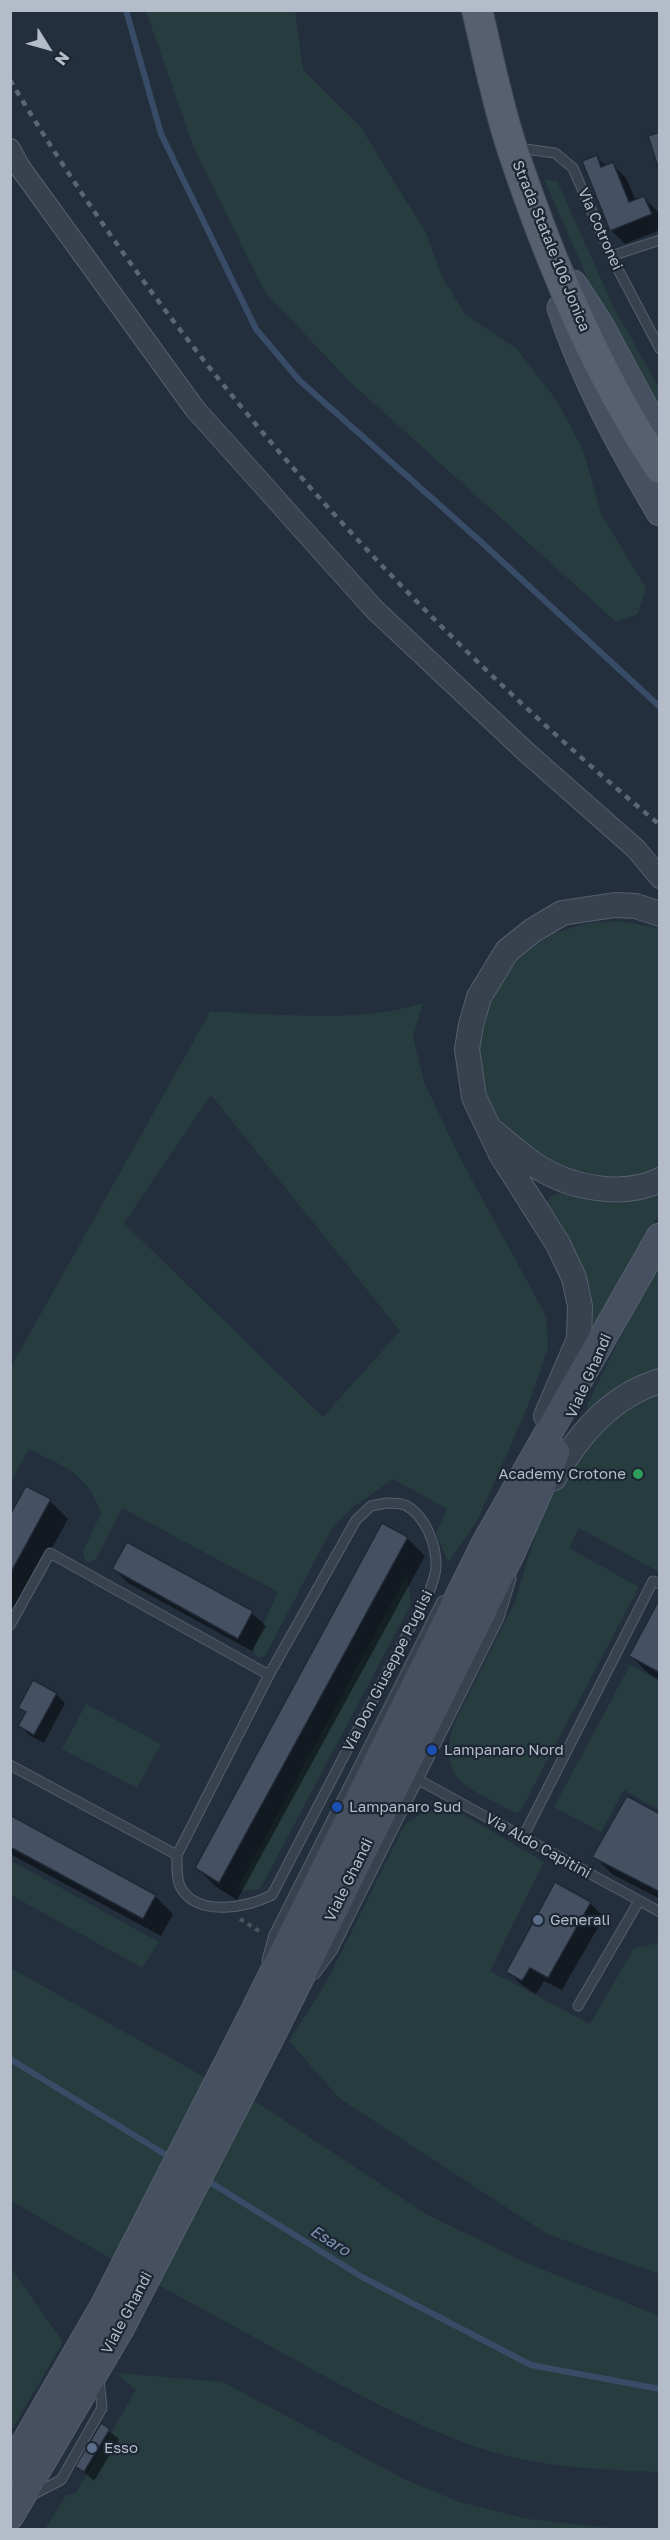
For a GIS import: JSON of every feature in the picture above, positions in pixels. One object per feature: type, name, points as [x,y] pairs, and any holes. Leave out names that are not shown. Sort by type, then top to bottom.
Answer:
[{"type":"main road","name":"Strada Statale 106 Jonica","points":[[477,10],[512,147],[552,253],[597,358],[630,421],[660,468]]},
{"type":"main road","points":[[552,253],[599,324],[626,379],[660,437]]},
{"type":"main road","points":[[552,253],[560,303],[576,352],[603,410],[660,512]]},
{"type":"main road","points":[[612,1324],[660,1237]]},
{"type":"main road","name":"Viale Ghandi","points":[[10,2469],[104,2306],[254,2012],[485,1544],[612,1324]]},
{"type":"main road","name":"Viale Ghandi","points":[[15,2509],[120,2329],[268,2042],[511,1553],[612,1324]]},
{"type":"street","points":[[10,149],[19,166],[195,409],[374,609],[525,751],[636,849],[660,878]]},
{"type":"street","points":[[485,1544],[548,1412],[579,1340],[580,1305],[574,1278],[558,1244],[501,1154],[474,1098],[467,1049],[478,997],[507,951],[532,930],[562,913],[615,905],[636,906],[660,914]]},
{"type":"street","points":[[491,1130],[537,1167],[565,1180],[598,1188],[626,1189],[660,1180]]},
{"type":"street","points":[[511,1553],[577,1439],[621,1400],[660,1381]]},
{"type":"lane","name":"Via Cotronei","points":[[512,147],[555,153],[573,168],[611,256],[660,349]]},
{"type":"lane","points":[[611,256],[660,240]]},
{"type":"lane","name":"Via Don Giuseppe Puglisi","points":[[386,1503],[403,1504],[416,1513],[425,1526],[433,1546],[436,1567],[430,1590],[344,1760],[272,1895],[253,1904],[229,1908],[198,1902],[181,1888],[177,1873],[177,1855],[269,1676],[356,1520],[371,1506],[386,1503]]},
{"type":"lane","points":[[458,1575],[485,1544]]},
{"type":"lane","points":[[10,1625],[50,1553],[269,1676]]},
{"type":"lane","points":[[268,2042],[332,1950],[499,1618],[512,1575],[511,1553]]},
{"type":"lane","points":[[523,1838],[653,1581],[660,1584]]},
{"type":"lane","points":[[254,2012],[274,1935],[446,1592]]},
{"type":"lane","points":[[344,1760],[358,1768]]},
{"type":"lane","points":[[10,1765],[177,1855]]},
{"type":"lane","name":"Via Aldo Capitini","points":[[417,1779],[660,1912]]},
{"type":"lane","points":[[578,2006],[639,1900]]},
{"type":"path","points":[[229,1908],[235,1915],[262,1933]]},
{"type":"green space","points":[[146,11],[295,11],[303,70],[360,126],[426,233],[442,277],[465,314],[517,349],[557,401],[583,450],[602,516],[646,588],[638,614],[616,622],[349,381],[265,292],[195,151]]},
{"type":"green space","points":[[544,179],[557,181],[613,306],[659,388],[659,419],[603,314]]},
{"type":"green space","points":[[618,921],[659,928],[659,1174],[636,1182],[552,1171],[494,1120],[482,1090],[478,1064],[479,1037],[487,1005],[502,977],[517,958],[554,933],[589,923]]},
{"type":"green space","points":[[423,1003],[413,1037],[424,1082],[459,1156],[546,1316],[548,1348],[528,1406],[477,1521],[448,1563],[436,1533],[447,1509],[393,1479],[352,1508],[332,1528],[265,1656],[258,1658],[254,1653],[254,1645],[278,1592],[122,1508],[96,1559],[86,1563],[83,1551],[101,1513],[82,1480],[64,1467],[29,1449],[11,1482],[11,1367],[210,1012],[318,1016],[398,1009]],"holes":[[[211,1095],[400,1331],[323,1417],[124,1223]]]},
{"type":"green space","points":[[562,1192],[659,1195],[659,1214],[640,1246],[588,1349],[592,1319],[588,1288],[546,1204],[550,1196]]},
{"type":"green space","points":[[659,1259],[659,1372],[587,1414],[587,1406]]},
{"type":"green space","points":[[659,1392],[659,1572],[579,1528],[569,1548],[639,1587],[521,1810],[515,1813],[471,1789],[453,1771],[449,1758],[449,1742],[455,1722],[515,1602],[536,1532],[551,1498],[590,1438],[615,1415]]},
{"type":"green space","points":[[407,1574],[411,1604],[260,1889],[236,1891]]},
{"type":"green space","points":[[630,1665],[659,1681],[659,1810],[624,1790],[601,1832],[554,1807]]},
{"type":"green space","points":[[86,1704],[161,1744],[137,1788],[62,1749]]},
{"type":"green space","points":[[439,1808],[457,1811],[544,1862],[490,1971],[590,2024],[634,1948],[659,1943],[659,2274],[547,2234],[339,2098],[289,2041],[327,1981],[405,1824],[421,1814]]},
{"type":"green space","points":[[10,1860],[159,1942],[142,1968],[11,1895]]},
{"type":"green space","points":[[11,1968],[199,2074],[261,2105],[426,2214],[531,2265],[659,2316],[659,2472],[592,2469],[524,2459],[480,2448],[425,2427],[319,2373],[11,2201]]},
{"type":"green space","points":[[11,2268],[63,2342],[11,2431]]},
{"type":"green space","points":[[116,2373],[223,2382],[406,2480],[459,2502],[528,2519],[619,2529],[45,2529],[66,2495],[75,2494],[136,2390]]},
{"type":"building","points":[[660,132],[660,173],[648,136]]},
{"type":"building","points":[[597,155],[601,167],[613,162],[629,202],[644,196],[652,214],[610,231],[582,161]]},
{"type":"building","points":[[26,1486],[51,1499],[10,1574],[10,1515]]},
{"type":"building","points":[[382,1523],[408,1537],[219,1883],[195,1868]]},
{"type":"building","points":[[127,1542],[253,1611],[238,1639],[112,1569]]},
{"type":"building","points":[[660,1600],[660,1673],[629,1656]]},
{"type":"building","points":[[33,1680],[57,1693],[34,1735],[18,1726],[26,1712],[18,1708]]},
{"type":"building","points":[[627,1796],[660,1814],[660,1892],[592,1857]]},
{"type":"building","points":[[10,1815],[156,1895],[143,1919],[10,1847]]},
{"type":"building","points":[[555,1882],[591,1902],[548,1978],[530,1968],[522,1981],[506,1972]]},
{"type":"building","name":"Esso","points":[[101,2423],[110,2429],[84,2472],[75,2467]]},
{"type":"waterway","points":[[126,10],[161,134],[256,329],[299,380],[479,540],[660,707]]},
{"type":"waterway","name":"Esaro","points":[[10,2059],[171,2158]]},
{"type":"waterway","name":"Esaro","points":[[205,2179],[362,2277],[531,2365],[660,2389]]},
{"type":"railway","points":[[10,80],[76,185],[148,287],[223,385],[304,480],[475,660],[566,744],[660,825]]},
{"type":"place","name":"Academy Crotone","points":[[638,1474]]},
{"type":"place","name":"Lampanaro Nord","points":[[432,1750]]},
{"type":"place","name":"Lampanaro Sud","points":[[337,1807]]},
{"type":"place","name":"Generali","points":[[538,1920]]},
{"type":"place","name":"Esso","points":[[92,2448]]}]
